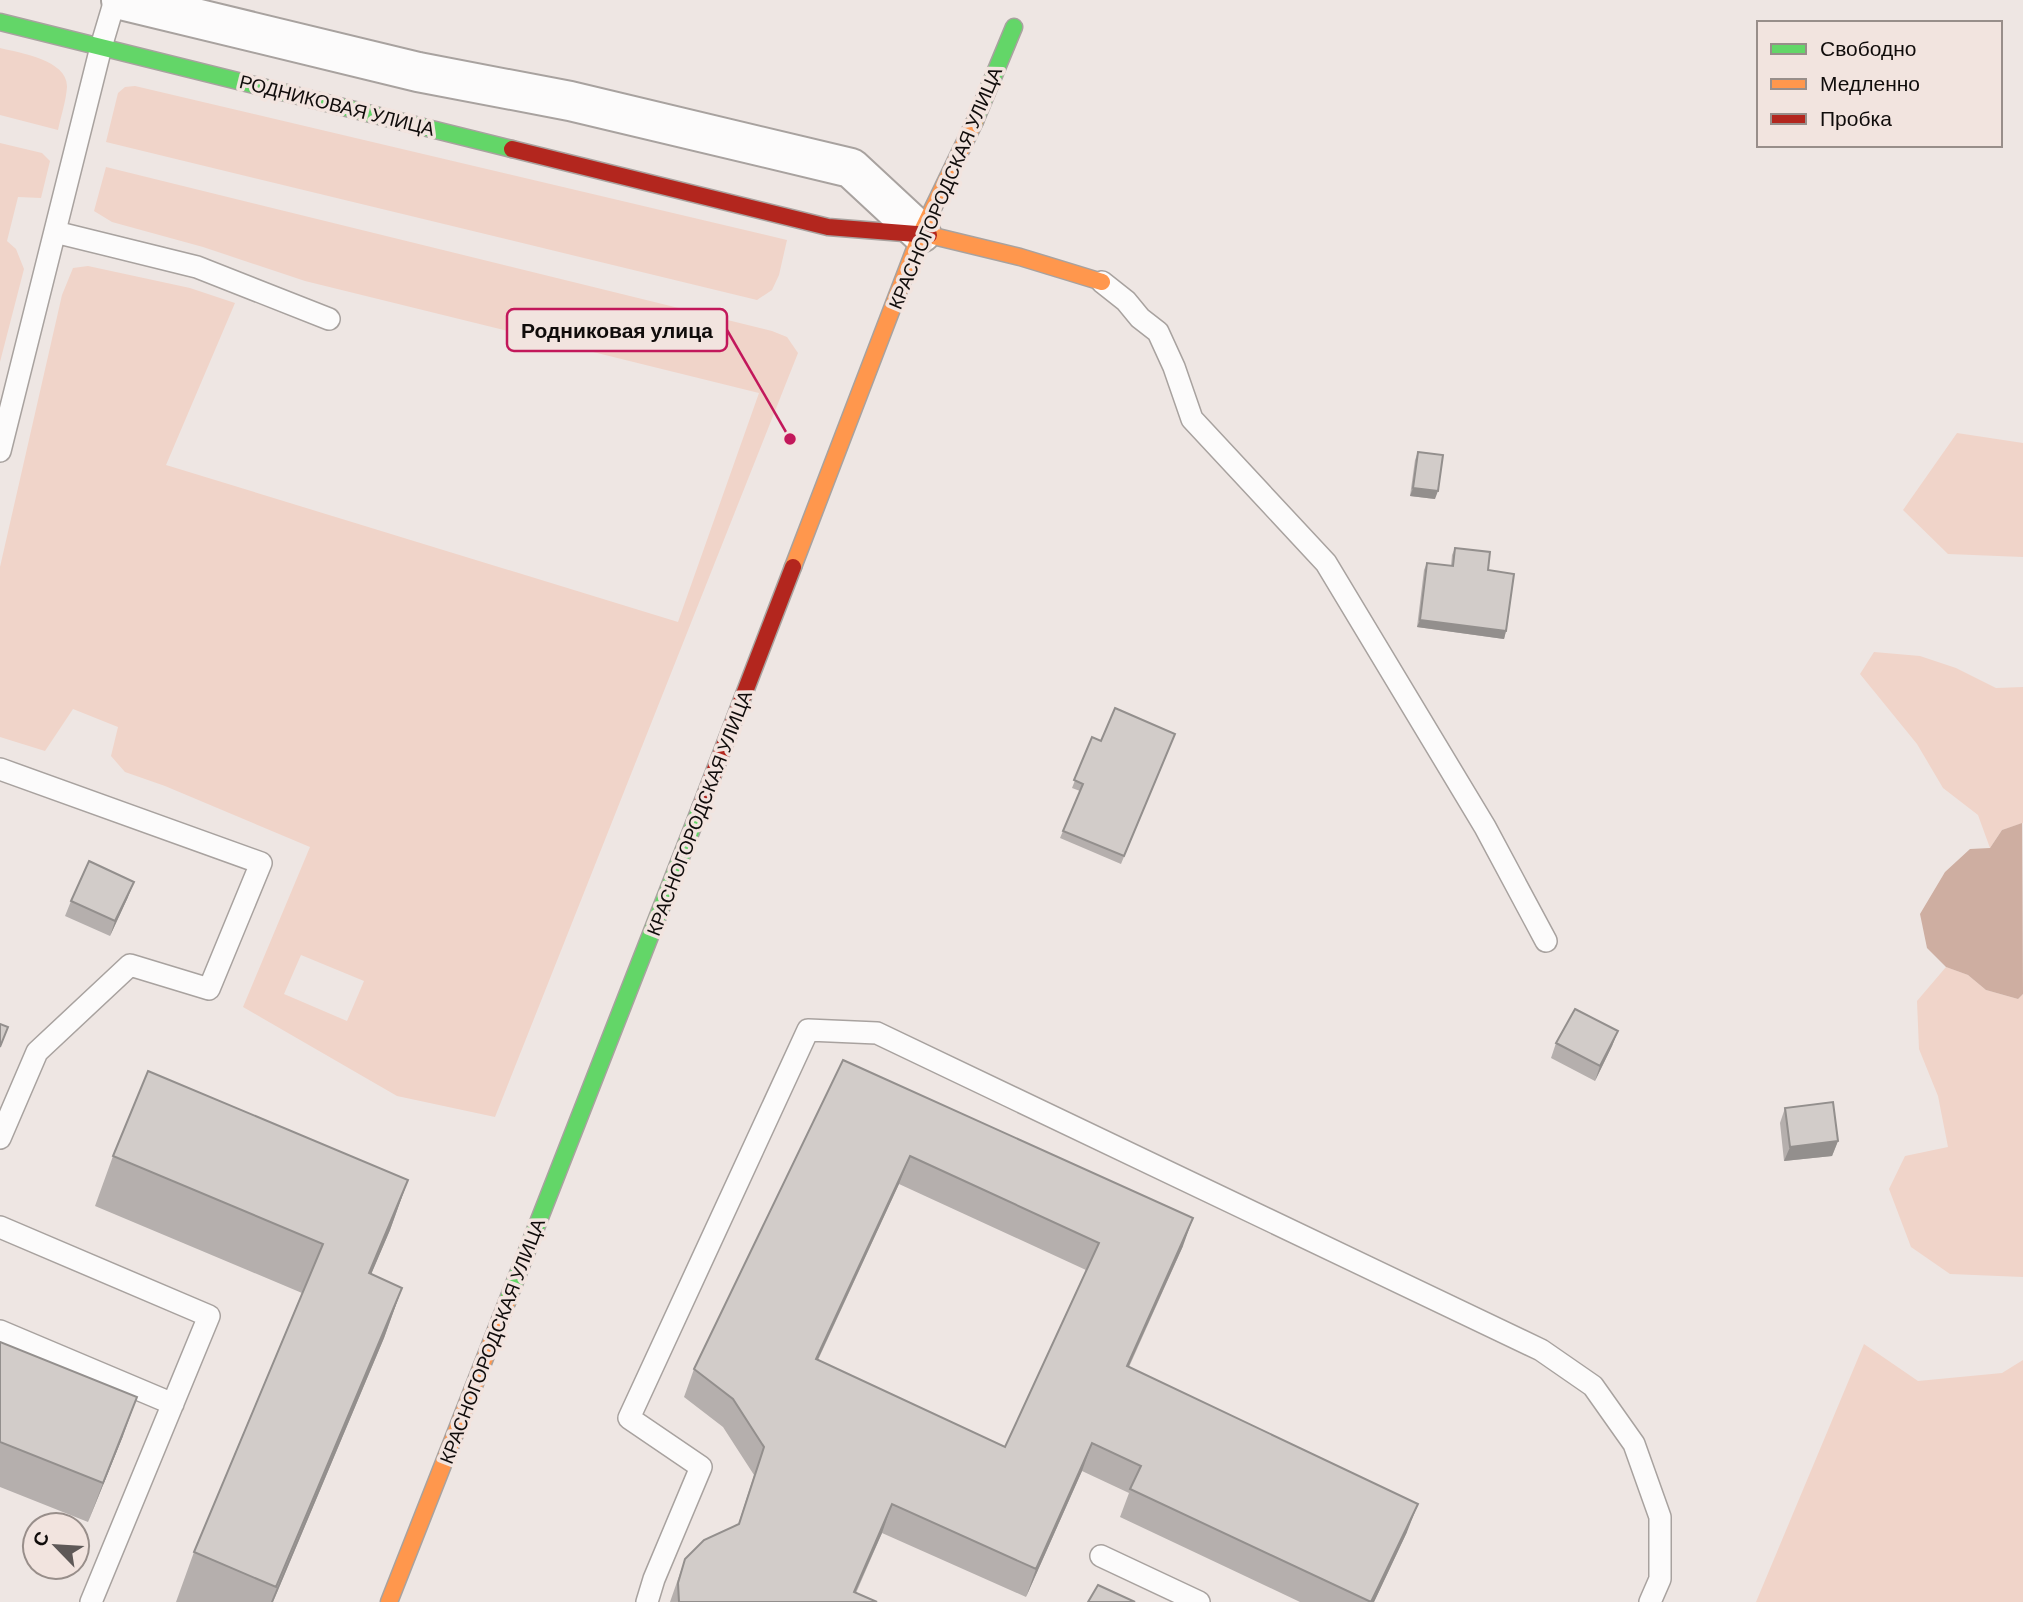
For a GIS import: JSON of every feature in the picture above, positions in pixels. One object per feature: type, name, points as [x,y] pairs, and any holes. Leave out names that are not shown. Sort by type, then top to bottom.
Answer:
[{"type":"street","name":"РОДНИКОВАЯ УЛИЦА","points":[[121,0],[418,72],[570,101],[851,168],[921,233]]},
{"type":"street","name":"РОДНИКОВАЯ УЛИЦА","points":[[0,22],[828,227],[921,233],[1020,257],[1102,282]]},
{"type":"street","name":"КРАСНОГОРОДСКАЯ УЛИЦА","points":[[390,1602],[640,964],[921,233],[971,130],[1014,27]]},
{"type":"lane","points":[[0,451],[115,0]]},
{"type":"lane","points":[[55,232],[197,267],[329,319]]},
{"type":"lane","points":[[1102,282],[1158,332],[1174,367],[1192,419],[1326,563],[1485,827],[1546,941]]},
{"type":"lane","points":[[0,769],[261,863],[209,989],[130,965],[37,1052],[0,1138]]},
{"type":"lane","points":[[647,1602],[701,1467],[629,1418],[808,1030],[877,1033],[1541,1350],[1593,1386],[1634,1444],[1660,1517],[1660,1579],[1650,1602]]},
{"type":"lane","points":[[0,1227],[209,1316],[91,1602]]},
{"type":"lane","points":[[0,1331],[173,1404]]},
{"type":"lane","points":[[1101,1556],[1199,1602]]},
{"type":"shaded area","points":[[0,48],[41,59],[60,70],[67,87],[58,130],[0,115]]},
{"type":"shaded area","points":[[135,86],[787,240],[779,275],[772,290],[757,300],[106,142],[118,93],[125,87]]},
{"type":"shaded area","points":[[0,143],[42,153],[50,161],[41,198],[18,197],[7,241],[16,249],[24,269],[0,362]]},
{"type":"shaded area","points":[[106,167],[772,331],[787,337],[798,353],[495,1117],[397,1096],[243,1007],[310,847],[125,772],[111,756],[118,727],[73,709],[45,751],[0,737],[0,567],[62,295],[73,268],[88,266],[190,288],[235,303],[166,465],[678,622],[759,393],[305,281],[203,247],[112,222],[94,211]],"holes":[[[301,955],[364,981],[347,1021],[284,994]]]},
{"type":"shaded area","points":[[1957,433],[2023,443],[2023,557],[1948,554],[1903,510]]},
{"type":"shaded area","points":[[1874,652],[1920,656],[1956,668],[1996,688],[2023,687],[2023,823],[2002,830],[1990,848],[1978,815],[1943,788],[1917,744],[1860,674]]},
{"type":"shaded area","points":[[2022,823],[2023,994],[2018,999],[1986,990],[1968,975],[1946,967],[1927,948],[1920,914],[1945,872],[1970,849],[1990,848],[2002,830]]},
{"type":"shaded area","points":[[1946,967],[1968,975],[1986,990],[2018,999],[2023,994],[2023,1277],[1950,1274],[1911,1247],[1889,1189],[1905,1156],[1948,1147],[1938,1096],[1919,1049],[1917,1001]]},
{"type":"shaded area","points":[[1864,1344],[1918,1381],[2002,1373],[2023,1360],[2023,1602],[1756,1602]]},
{"type":"building","points":[[1418,452],[1443,455],[1438,491],[1413,488]]},
{"type":"building","points":[[1455,548],[1490,552],[1488,570],[1514,574],[1506,631],[1420,620],[1427,563],[1453,566]]},
{"type":"building","points":[[1115,708],[1175,734],[1124,856],[1063,831],[1083,784],[1074,780],[1092,737],[1101,741]]},
{"type":"building","points":[[89,861],[134,882],[115,921],[71,901]]},
{"type":"building","points":[[1575,1009],[1618,1031],[1600,1066],[1556,1043]]},
{"type":"building","points":[[0,1024],[8,1027],[0,1047]]},
{"type":"building","points":[[843,1060],[1193,1218],[1127,1366],[1418,1504],[1371,1602],[1130,1489],[1141,1466],[1092,1443],[1036,1569],[892,1504],[854,1592],[877,1602],[679,1602],[678,1583],[685,1559],[704,1540],[739,1524],[764,1447],[733,1399],[694,1369]],"holes":[[[910,1156],[1099,1243],[1005,1447],[816,1359]]]},
{"type":"building","points":[[148,1071],[408,1180],[369,1273],[402,1288],[276,1587],[194,1552],[323,1244],[113,1156]]},
{"type":"building","points":[[1833,1102],[1838,1141],[1790,1147],[1785,1108]]},
{"type":"building","points":[[0,1342],[137,1397],[103,1483],[0,1442]]},
{"type":"building","points":[[1098,1585],[1135,1602],[1088,1602]]},
{"type":"traffic: fast","points":[[0,22],[512,149]]},
{"type":"traffic: fast","points":[[975,121],[1014,27]]},
{"type":"traffic: fast","points":[[507,1302],[701,806]]},
{"type":"traffic: slow","points":[[793,567],[921,233],[975,121]]},
{"type":"traffic: slow","points":[[929,235],[1020,257],[1102,282]]},
{"type":"traffic: slow","points":[[389,1602],[507,1302]]},
{"type":"traffic: jam","points":[[512,149],[828,227],[929,235]]},
{"type":"traffic: jam","points":[[701,806],[793,567]]},
{"type":"place","name":"Родниковая улица","points":[[790,439]]}]
